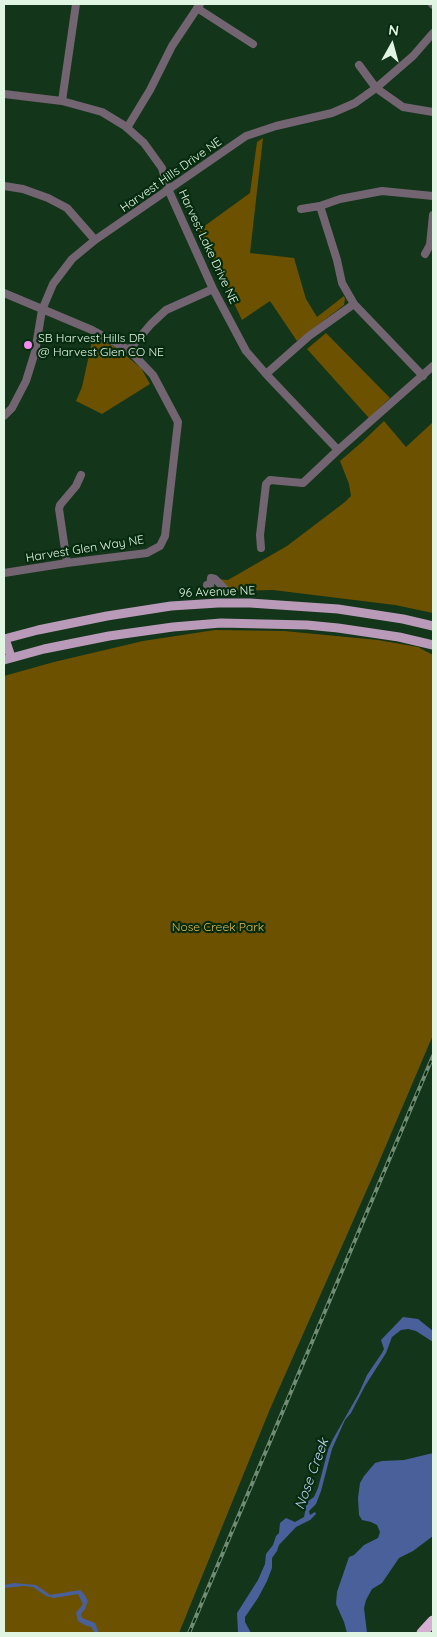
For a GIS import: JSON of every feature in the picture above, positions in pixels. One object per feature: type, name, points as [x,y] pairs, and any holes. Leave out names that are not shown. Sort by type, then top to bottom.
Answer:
[{"type":"highway","points":[[422,1633],[433,1621]]},
{"type":"main road","name":"96 Avenue NE","points":[[4,639],[107,616],[171,606],[250,602],[338,609],[403,619],[433,626]]},
{"type":"main road","points":[[4,639],[7,658],[109,636],[172,627],[222,624],[298,625],[338,628],[399,637],[433,645]]},
{"type":"street","points":[[62,101],[76,4]]},
{"type":"street","points":[[127,128],[150,90],[172,46],[198,6],[253,44]]},
{"type":"street","name":"Harvest Hills Drive NE","points":[[4,416],[12,408],[26,381],[35,352],[42,310],[61,271],[72,259],[95,240],[246,136],[276,126],[332,113],[355,103],[376,88],[412,56],[433,33]]},
{"type":"street","points":[[359,66],[376,88],[404,107],[433,112]]},
{"type":"street","name":"Harvest Lake Drive NE","points":[[4,94],[62,101],[102,112],[127,128],[144,143],[162,168],[168,189],[213,288],[246,350],[266,374],[338,450]]},
{"type":"street","points":[[4,186],[23,189],[48,198],[67,208],[95,240]]},
{"type":"street","points":[[301,209],[382,191],[433,196]]},
{"type":"street","points":[[320,206],[337,260],[342,283],[354,304],[423,376]]},
{"type":"street","points":[[425,254],[430,245],[433,215]]},
{"type":"street","points":[[129,350],[151,324],[166,310],[213,288]]},
{"type":"street","name":"Harvest Glen Way NE","points":[[4,293],[92,330],[129,350],[153,375],[178,422],[164,536],[160,546],[146,553],[4,573]]},
{"type":"street","points":[[266,374],[309,336],[354,304]]},
{"type":"street","points":[[261,548],[260,535],[266,484],[270,480],[303,483],[433,366]]},
{"type":"street","points":[[67,563],[59,510],[60,505],[76,486],[81,475]]},
{"type":"street","points":[[207,585],[210,586],[211,578],[215,579],[227,591]]},
{"type":"green space","points":[[263,138],[250,253],[294,258],[306,299],[317,317],[344,296],[345,299],[344,305],[297,341],[270,301],[242,320],[199,230],[250,193],[257,142]]},
{"type":"green space","points":[[326,333],[390,398],[369,418],[307,349]]},
{"type":"green space","points":[[93,337],[117,348],[141,368],[150,384],[102,414],[76,401],[82,387]]},
{"type":"green space","points":[[384,421],[406,447],[433,422],[433,613],[395,605],[273,590],[227,591],[215,579],[228,580],[287,546],[351,496],[349,484],[340,461]]},
{"type":"green space","name":"Nose Creek Park","points":[[215,630],[284,631],[378,640],[418,647],[433,655],[433,1035],[270,1409],[179,1633],[4,1633],[4,676],[143,641]]},
{"type":"water","points":[[403,1317],[418,1319],[433,1331],[433,1342],[416,1331],[408,1329],[401,1330],[392,1337],[386,1353],[345,1420],[332,1449],[321,1491],[316,1504],[309,1511],[310,1515],[315,1512],[316,1514],[310,1520],[296,1527],[279,1545],[272,1558],[272,1568],[267,1581],[245,1617],[245,1622],[251,1633],[238,1633],[237,1613],[258,1580],[265,1564],[266,1554],[279,1533],[280,1523],[286,1518],[295,1522],[304,1517],[307,1502],[314,1497],[318,1488],[328,1450],[333,1439],[367,1375],[384,1349],[381,1340]]},
{"type":"water","points":[[433,1453],[433,1536],[413,1551],[399,1558],[382,1583],[372,1589],[364,1608],[367,1633],[347,1633],[336,1604],[337,1592],[349,1557],[354,1555],[364,1545],[378,1538],[380,1532],[377,1525],[362,1520],[359,1515],[358,1498],[360,1483],[375,1463],[404,1460]]},
{"type":"water","points":[[14,1583],[36,1585],[50,1595],[80,1590],[88,1601],[81,1614],[82,1618],[95,1623],[99,1633],[95,1633],[91,1627],[78,1621],[76,1613],[83,1604],[78,1594],[54,1598],[46,1596],[33,1587],[4,1588],[4,1585]]},
{"type":"railway","points":[[189,1633],[433,1056]]},
{"type":"place","name":"SB Harvest Hills DR @ Harvest Glen CO NE","points":[[28,345]]},
{"type":"water label","name":"Nose Creek","points":[[312,1474]]}]
